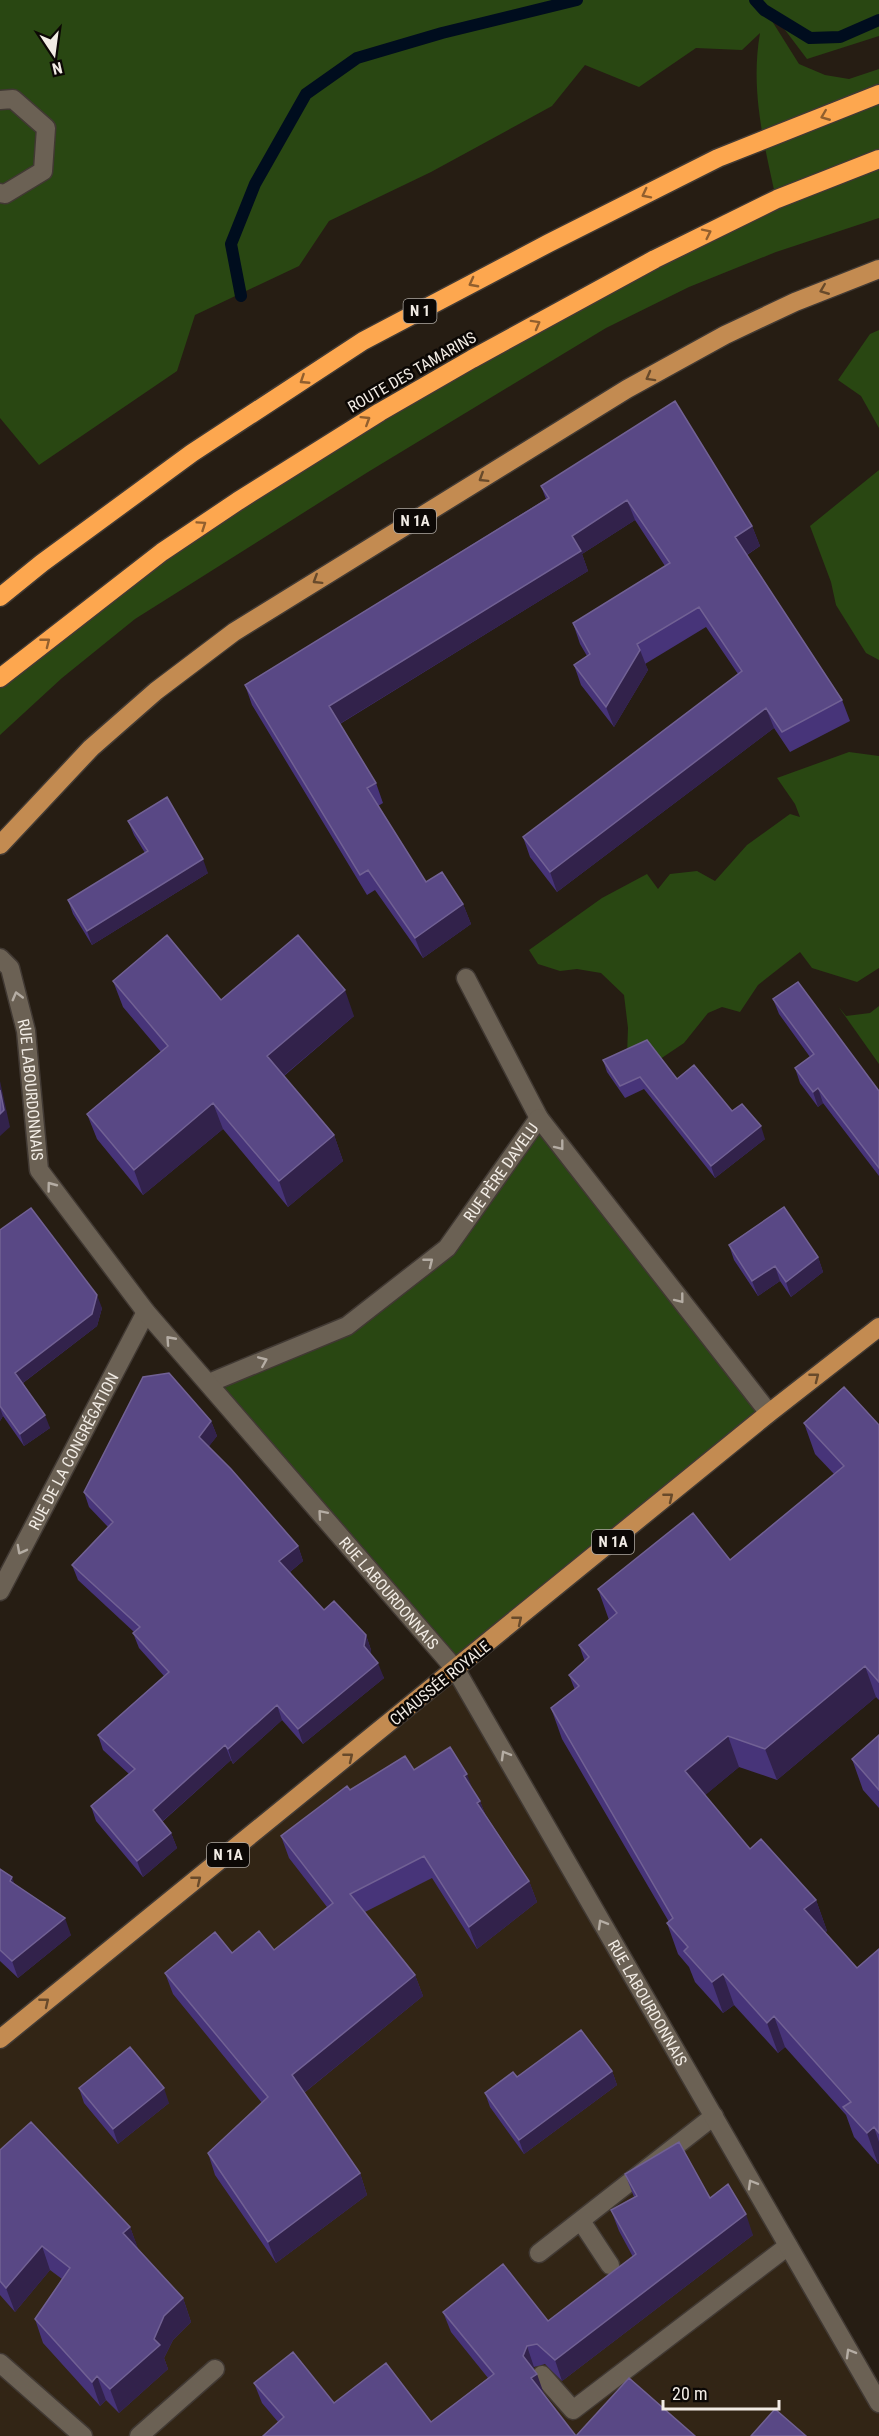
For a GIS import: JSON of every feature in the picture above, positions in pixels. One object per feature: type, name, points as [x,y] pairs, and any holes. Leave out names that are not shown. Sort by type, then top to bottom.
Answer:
[{"type":"highway","name":"N 1","points":[[0,597],[42,563],[192,453],[363,341],[549,243],[718,158],[879,94]]},
{"type":"highway","name":"ROUTE DES TAMARINS","points":[[0,678],[162,552],[238,501],[380,412],[655,259],[777,199],[879,159]]},
{"type":"main road","name":"N 1A","points":[[0,845],[91,748],[156,691],[234,632],[627,389],[725,335],[795,302],[879,269]]},
{"type":"main road","name":"CHAUSSÉE ROYALE","points":[[0,2039],[769,1413],[879,1327]]},
{"type":"street","points":[[0,100],[13,99],[46,128],[42,171],[5,194],[0,194]]},
{"type":"street","name":"RUE LABOURDONNAIS","points":[[0,958],[10,968],[26,1031],[39,1170],[146,1312],[456,1670],[879,2403]]},
{"type":"street","points":[[466,978],[539,1119]]},
{"type":"street","name":"RUE PÈRE DAVELU","points":[[209,1383],[347,1326],[447,1248],[539,1119],[769,1413]]},
{"type":"street","name":"RUE DE LA CONGRÉGATION","points":[[0,1591],[146,1312]]},
{"type":"street","points":[[539,2253],[714,2116]]},
{"type":"street","points":[[580,2221],[610,2265]]},
{"type":"street","points":[[542,2375],[573,2410],[788,2246]]},
{"type":"street","points":[[0,2363],[83,2436]]},
{"type":"street","points":[[140,2436],[215,2369]]},
{"type":"shaded area","points":[[456,1670],[879,2403],[879,2436],[0,2436],[0,2039]]},
{"type":"green space","points":[[0,0],[879,0],[879,36],[807,59],[776,18],[772,21],[799,64],[825,75],[849,79],[879,69],[879,218],[776,252],[689,287],[606,328],[368,472],[135,619],[62,678],[0,735],[0,675],[380,412],[776,199],[760,117],[757,54],[760,33],[742,50],[696,48],[639,87],[585,65],[552,106],[431,172],[329,221],[299,266],[195,315],[177,371],[39,465],[0,418]]},
{"type":"green space","points":[[879,330],[879,428],[861,396],[838,380],[870,334]]},
{"type":"green space","points":[[879,470],[879,660],[866,653],[836,605],[831,582],[810,526]]},
{"type":"green space","points":[[849,752],[879,756],[879,968],[857,982],[812,968],[800,952],[758,985],[740,1012],[722,1007],[708,1013],[684,1043],[626,1082],[628,1028],[624,995],[601,973],[577,969],[560,971],[538,964],[529,950],[602,898],[647,874],[658,889],[670,874],[697,871],[715,881],[747,845],[790,814],[800,817],[795,804],[777,778]]},
{"type":"green space","points":[[838,1006],[846,1016],[870,1013],[879,1006],[879,1064]]},
{"type":"green space","points":[[539,1118],[769,1413],[456,1670],[209,1383],[347,1326],[447,1248]]},
{"type":"building","points":[[675,401],[752,526],[735,537],[842,700],[782,732],[766,708],[550,872],[523,837],[742,671],[699,607],[637,644],[640,650],[606,707],[574,665],[590,654],[573,623],[670,563],[627,500],[572,536],[581,551],[329,706],[376,783],[367,788],[426,882],[442,872],[463,904],[415,938],[368,870],[360,875],[245,685],[549,498],[541,486]]},
{"type":"building","points":[[167,797],[203,859],[87,931],[68,900],[148,851],[128,821]]},
{"type":"building","points":[[167,935],[221,1000],[298,935],[345,990],[267,1056],[334,1135],[279,1181],[213,1103],[134,1170],[87,1114],[168,1046],[113,981]]},
{"type":"building","points":[[798,982],[879,1091],[879,1168],[818,1088],[813,1092],[795,1068],[814,1054],[773,999]]},
{"type":"building","points":[[647,1040],[677,1079],[694,1065],[732,1111],[742,1104],[761,1126],[711,1166],[640,1077],[620,1086],[603,1060]]},
{"type":"building","points":[[0,1090],[4,1110],[0,1114]]},
{"type":"building","points":[[784,1207],[818,1257],[786,1282],[775,1266],[752,1281],[729,1245]]},
{"type":"building","points":[[31,1208],[97,1295],[92,1314],[15,1373],[45,1415],[20,1434],[0,1406],[0,1230]]},
{"type":"building","points":[[169,1373],[211,1421],[199,1437],[231,1469],[298,1546],[279,1561],[324,1610],[334,1601],[366,1635],[364,1646],[378,1663],[298,1729],[277,1705],[228,1749],[225,1745],[153,1810],[171,1833],[137,1861],[91,1806],[135,1769],[98,1735],[169,1672],[133,1633],[140,1627],[72,1565],[113,1522],[84,1492],[143,1377]]},
{"type":"building","points":[[844,1387],[879,1425],[879,1682],[865,1666],[765,1749],[728,1736],[685,1771],[750,1849],[761,1839],[816,1900],[804,1909],[857,1968],[879,1949],[879,2133],[874,2127],[867,2133],[843,2107],[851,2102],[774,2016],[767,2023],[723,1974],[712,1982],[684,1951],[688,1947],[667,1923],[673,1918],[551,1708],[579,1686],[569,1675],[589,1657],[579,1645],[617,1613],[598,1589],[693,1513],[730,1560],[844,1466],[804,1423]]},
{"type":"building","points":[[879,1735],[879,1790],[852,1759]]},
{"type":"building","points":[[450,1747],[467,1774],[464,1776],[480,1801],[477,1803],[529,1881],[469,1927],[424,1856],[350,1894],[415,1975],[292,2075],[360,2173],[268,2242],[208,2153],[268,2097],[165,1973],[215,1932],[232,1953],[259,1931],[274,1950],[333,1903],[281,1836],[347,1786],[350,1790],[405,1756],[414,1770]]},
{"type":"building","points":[[0,1869],[12,1877],[10,1881],[65,1918],[12,1961],[0,1950]]},
{"type":"building","points":[[581,2030],[612,2071],[519,2140],[485,2093],[513,2072],[517,2077]]},
{"type":"building","points":[[130,2047],[164,2088],[113,2129],[79,2088]]},
{"type":"building","points":[[31,2122],[130,2227],[123,2233],[183,2298],[164,2316],[154,2339],[160,2345],[110,2389],[97,2376],[92,2382],[35,2319],[70,2268],[42,2246],[6,2288],[0,2281],[0,2150]]},
{"type":"building","points":[[679,2142],[710,2198],[728,2184],[746,2214],[555,2360],[537,2344],[527,2346],[523,2356],[537,2374],[531,2378],[576,2436],[263,2436],[284,2417],[254,2383],[293,2352],[334,2403],[386,2363],[431,2422],[494,2374],[443,2312],[503,2264],[548,2321],[636,2254],[611,2210],[637,2196],[625,2174]]},
{"type":"building","points":[[629,2378],[695,2436],[576,2436]]},
{"type":"building","points":[[775,2409],[806,2436],[751,2436]]},
{"type":"waterway","points":[[241,296],[231,244],[255,184],[306,94],[357,58],[442,33],[577,0]]},
{"type":"waterway","points":[[755,0],[764,10],[810,38],[840,37],[879,20]]}]
